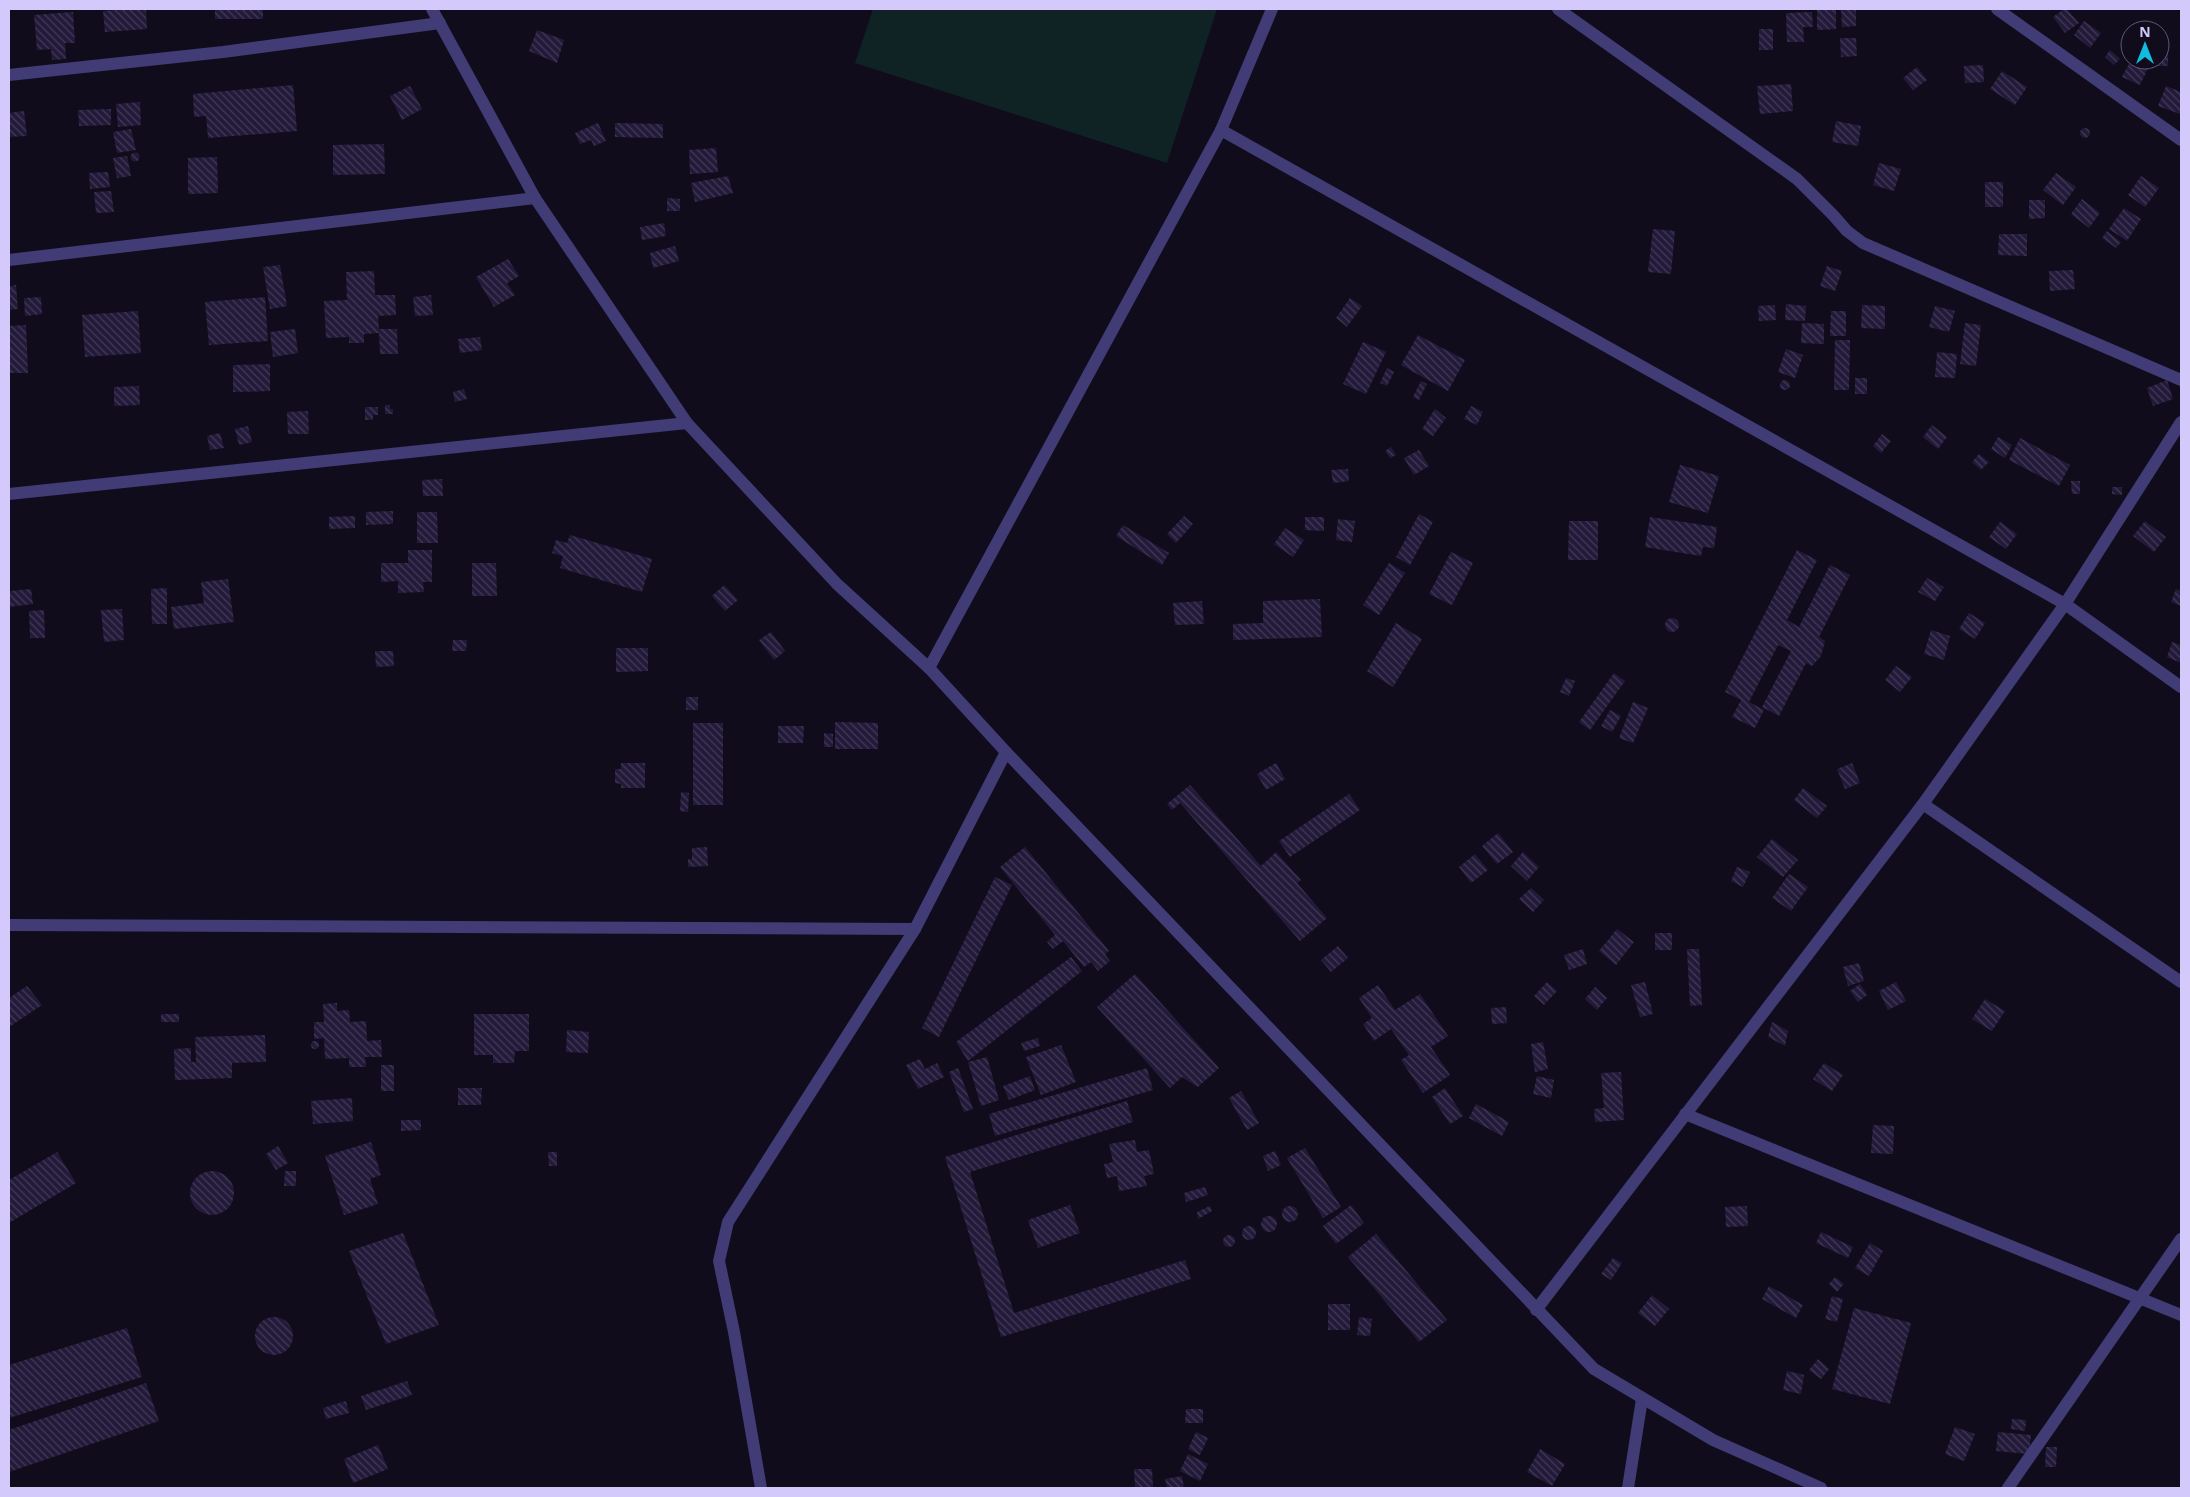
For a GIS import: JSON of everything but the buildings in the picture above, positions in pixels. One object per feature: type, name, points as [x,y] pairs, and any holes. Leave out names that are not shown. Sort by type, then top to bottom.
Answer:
[{"type":"street","points":[[432,9],[535,198],[687,423],[838,584],[929,668],[1006,752],[1594,1369],[1713,1440],[1821,1488]]},
{"type":"street","points":[[929,668],[1221,130],[1272,9]]},
{"type":"street","points":[[1558,9],[1797,179],[1847,231],[1863,243],[2181,380]]},
{"type":"street","points":[[1996,9],[2181,140]]},
{"type":"street","points":[[9,75],[223,52],[440,23]]},
{"type":"street","points":[[1221,130],[2065,604],[2181,688]]},
{"type":"street","points":[[9,260],[535,198]]},
{"type":"street","points":[[1536,1310],[1922,804],[2065,604],[2181,422]]},
{"type":"street","points":[[9,494],[687,423]]},
{"type":"street","points":[[761,1488],[734,1332],[719,1261],[728,1222],[914,928],[1006,752]]},
{"type":"street","points":[[1922,804],[2181,982]]},
{"type":"street","points":[[9,925],[914,928]]},
{"type":"street","points":[[1685,1114],[2181,1316]]},
{"type":"street","points":[[2008,1488],[2181,1239]]},
{"type":"street","points":[[1628,1488],[1642,1399]]},
{"type":"green space","points":[[873,9],[1217,9],[1167,163],[855,63]]}]
